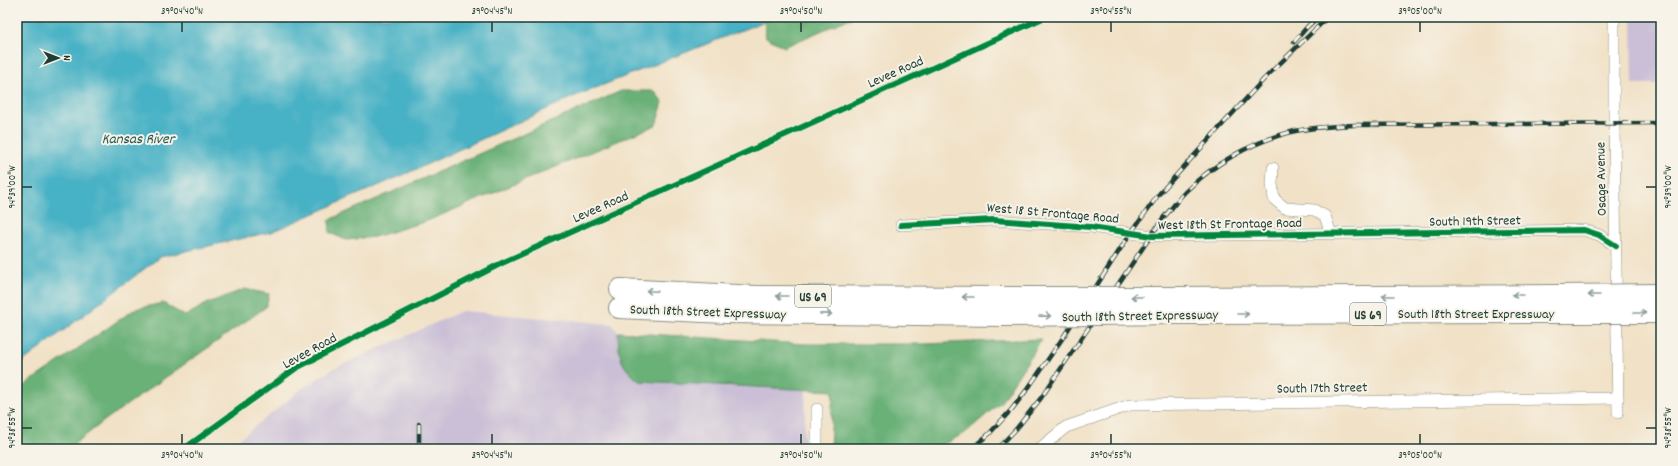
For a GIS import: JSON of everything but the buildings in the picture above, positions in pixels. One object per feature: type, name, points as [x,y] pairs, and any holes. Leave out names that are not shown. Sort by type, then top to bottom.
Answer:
[{"type":"highway","name":"South 18th Street Expressway","points":[[619,298],[725,313],[1006,307],[1558,304],[1661,294]]},
{"type":"highway","name":"South 18th Street Expressway","points":[[1558,304],[1661,313]]},
{"type":"street","name":"Osage Avenue","points":[[1614,17],[1618,413]]},
{"type":"street","points":[[1273,168],[1272,184],[1274,199],[1285,208],[1314,210],[1325,216],[1331,234]]},
{"type":"street","name":"West 18 St Frontage Road","points":[[901,225],[994,220],[1091,227],[1130,234]]},
{"type":"street","name":"South 19th Street","points":[[1331,234],[1584,230],[1599,235],[1616,246]]},
{"type":"street","name":"West 18th St Frontage Road","points":[[1130,234],[1152,236],[1331,234]]},
{"type":"street","name":"South 17th Street","points":[[1039,449],[1066,427],[1130,405],[1618,398]]},
{"type":"street","points":[[817,409],[817,449]]},
{"type":"shaded area","points":[[1632,17],[1661,17],[1661,84],[1633,84]]},
{"type":"shaded area","points":[[462,311],[612,324],[618,332],[619,356],[639,381],[806,389],[804,449],[227,449],[303,388],[335,368]]},
{"type":"green space","points":[[775,17],[853,17],[784,47],[766,37],[764,22]]},
{"type":"green space","points":[[621,91],[654,91],[663,102],[656,125],[427,221],[374,237],[346,240],[330,233],[329,220]]},
{"type":"green space","points":[[245,289],[269,294],[266,307],[108,418],[68,449],[17,449],[17,391],[25,385],[135,309],[163,303],[185,316],[208,303]]},
{"type":"green space","points":[[618,332],[804,344],[925,344],[1042,339],[1001,402],[965,433],[934,449],[830,449],[833,391],[639,381],[627,370],[621,360]]},
{"type":"water","name":"Kansas River","points":[[17,17],[775,17],[573,97],[417,169],[271,232],[160,257],[17,366]]},
{"type":"railway","points":[[1294,42],[1318,17]]},
{"type":"railway","points":[[971,449],[989,434],[1012,409],[1029,387],[1130,234],[1159,194],[1265,78],[1328,17]]},
{"type":"railway","points":[[997,449],[1017,428],[1041,398],[1163,218],[1179,198],[1208,172],[1234,155],[1248,148],[1276,136],[1299,130],[1355,125],[1661,123]]},
{"type":"railway","points":[[419,424],[419,449]]},
{"type":"cycle path","name":"Levee Road","points":[[184,449],[296,368],[502,263],[1045,17]]},
{"type":"cycle path","points":[[901,225],[994,220],[1091,227],[1152,236],[1584,230],[1599,235],[1616,246]]}]
